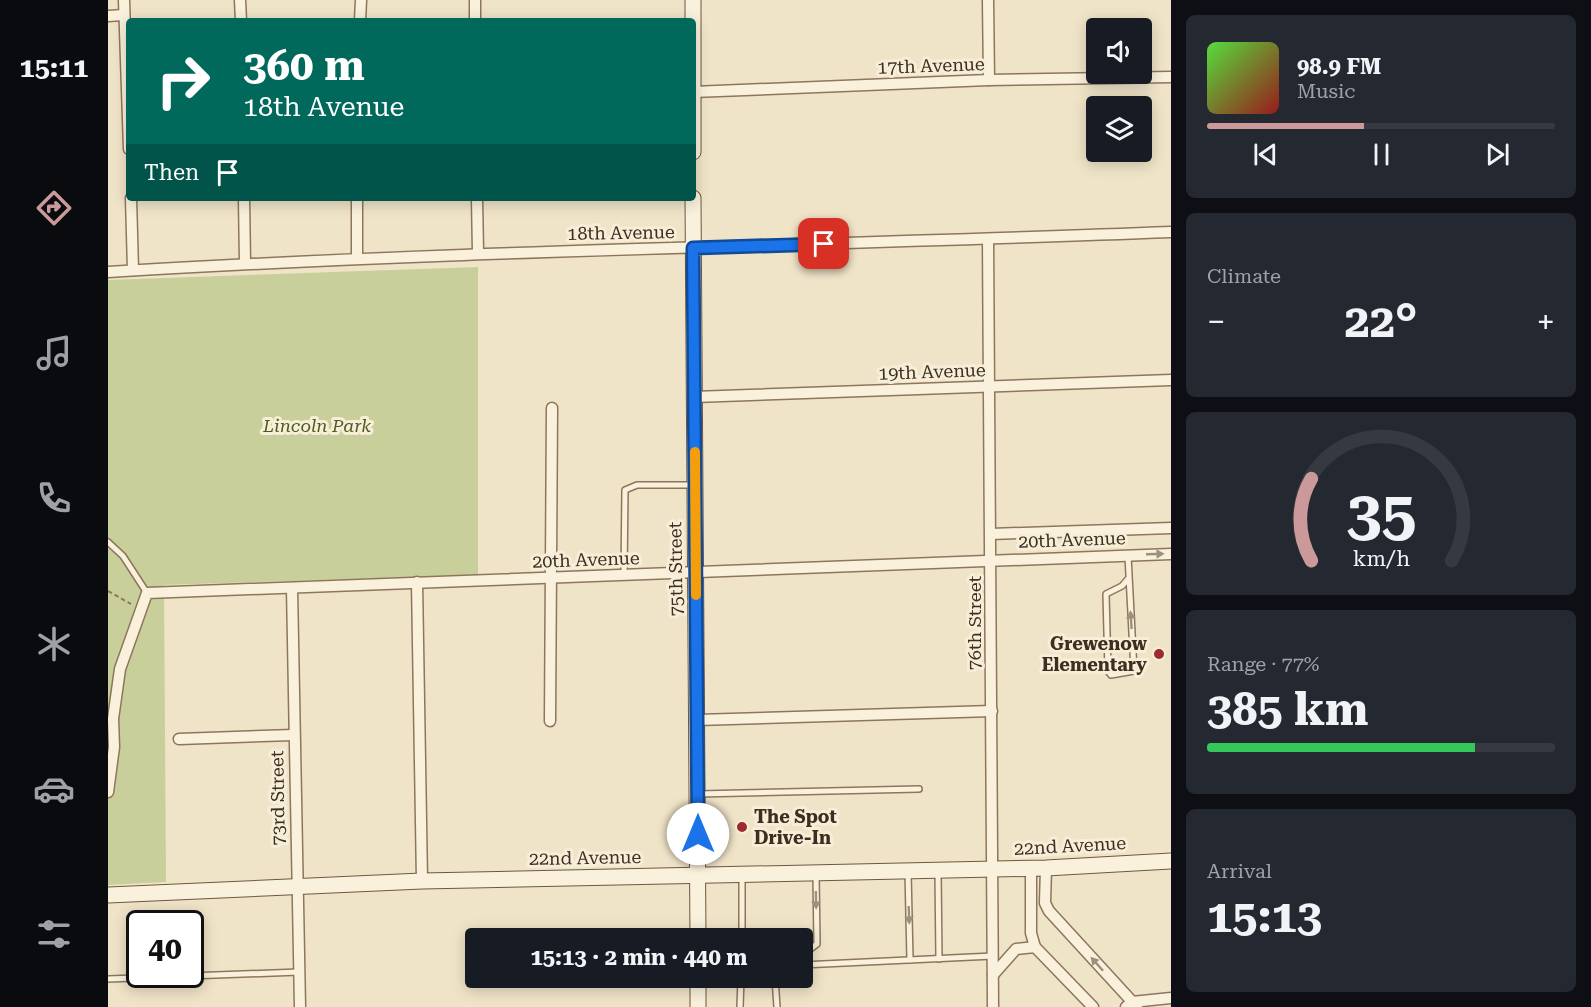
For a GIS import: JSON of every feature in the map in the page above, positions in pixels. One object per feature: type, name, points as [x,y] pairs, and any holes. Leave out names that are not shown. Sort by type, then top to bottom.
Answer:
[{"type":"street","points":[[124,0],[126,30]]},
{"type":"street","points":[[240,0],[241,18]]},
{"type":"street","points":[[360,18],[361,0]]},
{"type":"street","points":[[475,0],[475,18]]},
{"type":"street","points":[[693,0],[693,18]]},
{"type":"street","points":[[988,0],[989,80]]},
{"type":"street","points":[[108,16],[124,15]]},
{"type":"street","name":"17th Avenue","points":[[696,92],[989,80],[1171,77]]},
{"type":"street","points":[[131,201],[133,270]]},
{"type":"street","points":[[244,201],[245,262]]},
{"type":"street","points":[[357,201],[357,258]]},
{"type":"street","points":[[477,201],[478,253]]},
{"type":"street","name":"75th Street","points":[[693,201],[698,928]]},
{"type":"street","name":"18th Avenue","points":[[108,272],[245,262],[478,253],[1171,232]]},
{"type":"street","name":"76th Street","points":[[988,239],[992,559],[993,1007]]},
{"type":"street","name":"19th Avenue","points":[[694,397],[1171,380]]},
{"type":"street","points":[[550,721],[552,408]]},
{"type":"street","name":"20th Avenue","points":[[991,534],[1171,528]]},
{"type":"street","name":"20th Avenue","points":[[147,593],[992,559],[1171,554]]},
{"type":"street","points":[[417,582],[422,881]]},
{"type":"street","name":"73rd Street","points":[[292,588],[293,735],[300,1007]]},
{"type":"street","points":[[108,792],[114,747],[114,708],[120,669],[147,593]]},
{"type":"street","points":[[697,720],[992,711]]},
{"type":"street","points":[[179,739],[293,735]]},
{"type":"street","name":"22nd Avenue","points":[[108,895],[422,881],[1038,868],[1171,861]]},
{"type":"street","points":[[1038,868],[1031,933],[1035,948],[1093,1007]]},
{"type":"street","points":[[1038,868],[1049,911],[1132,1005],[1171,998]]},
{"type":"street","points":[[993,975],[1016,949],[1035,948]]},
{"type":"street","points":[[698,988],[698,1007]]},
{"type":"lane","points":[[624,575],[625,490],[637,485],[695,485]]},
{"type":"lane","points":[[108,542],[123,556],[147,593]]},
{"type":"lane","points":[[1128,555],[1134,671],[1111,675],[1108,671],[1106,594],[1122,586],[1128,579]]},
{"type":"lane","points":[[698,794],[919,789]]},
{"type":"lane","points":[[938,870],[939,958]]},
{"type":"lane","points":[[908,871],[910,960]]},
{"type":"lane","points":[[813,947],[817,944],[816,872]]},
{"type":"lane","points":[[741,874],[742,928]]},
{"type":"lane","points":[[813,964],[993,956]]},
{"type":"lane","points":[[108,979],[299,972]]},
{"type":"lane","points":[[740,1007],[741,988]]},
{"type":"lane","points":[[776,988],[777,1007]]},
{"type":"path","points":[[108,591],[128,604],[142,606]]},
{"type":"green space","name":"Lincoln Park","points":[[478,267],[478,575],[164,585],[166,882],[108,885],[108,280]]},
{"type":"slow traffic","points":[[695,452],[696,595]]},
{"type":"place","name":"Grewenow Elementary","points":[[1159,654]]},
{"type":"place","name":"The Spot Drive-In","points":[[742,827]]},
{"type":"route","points":[[698,834],[693,248],[824,244]]}]
